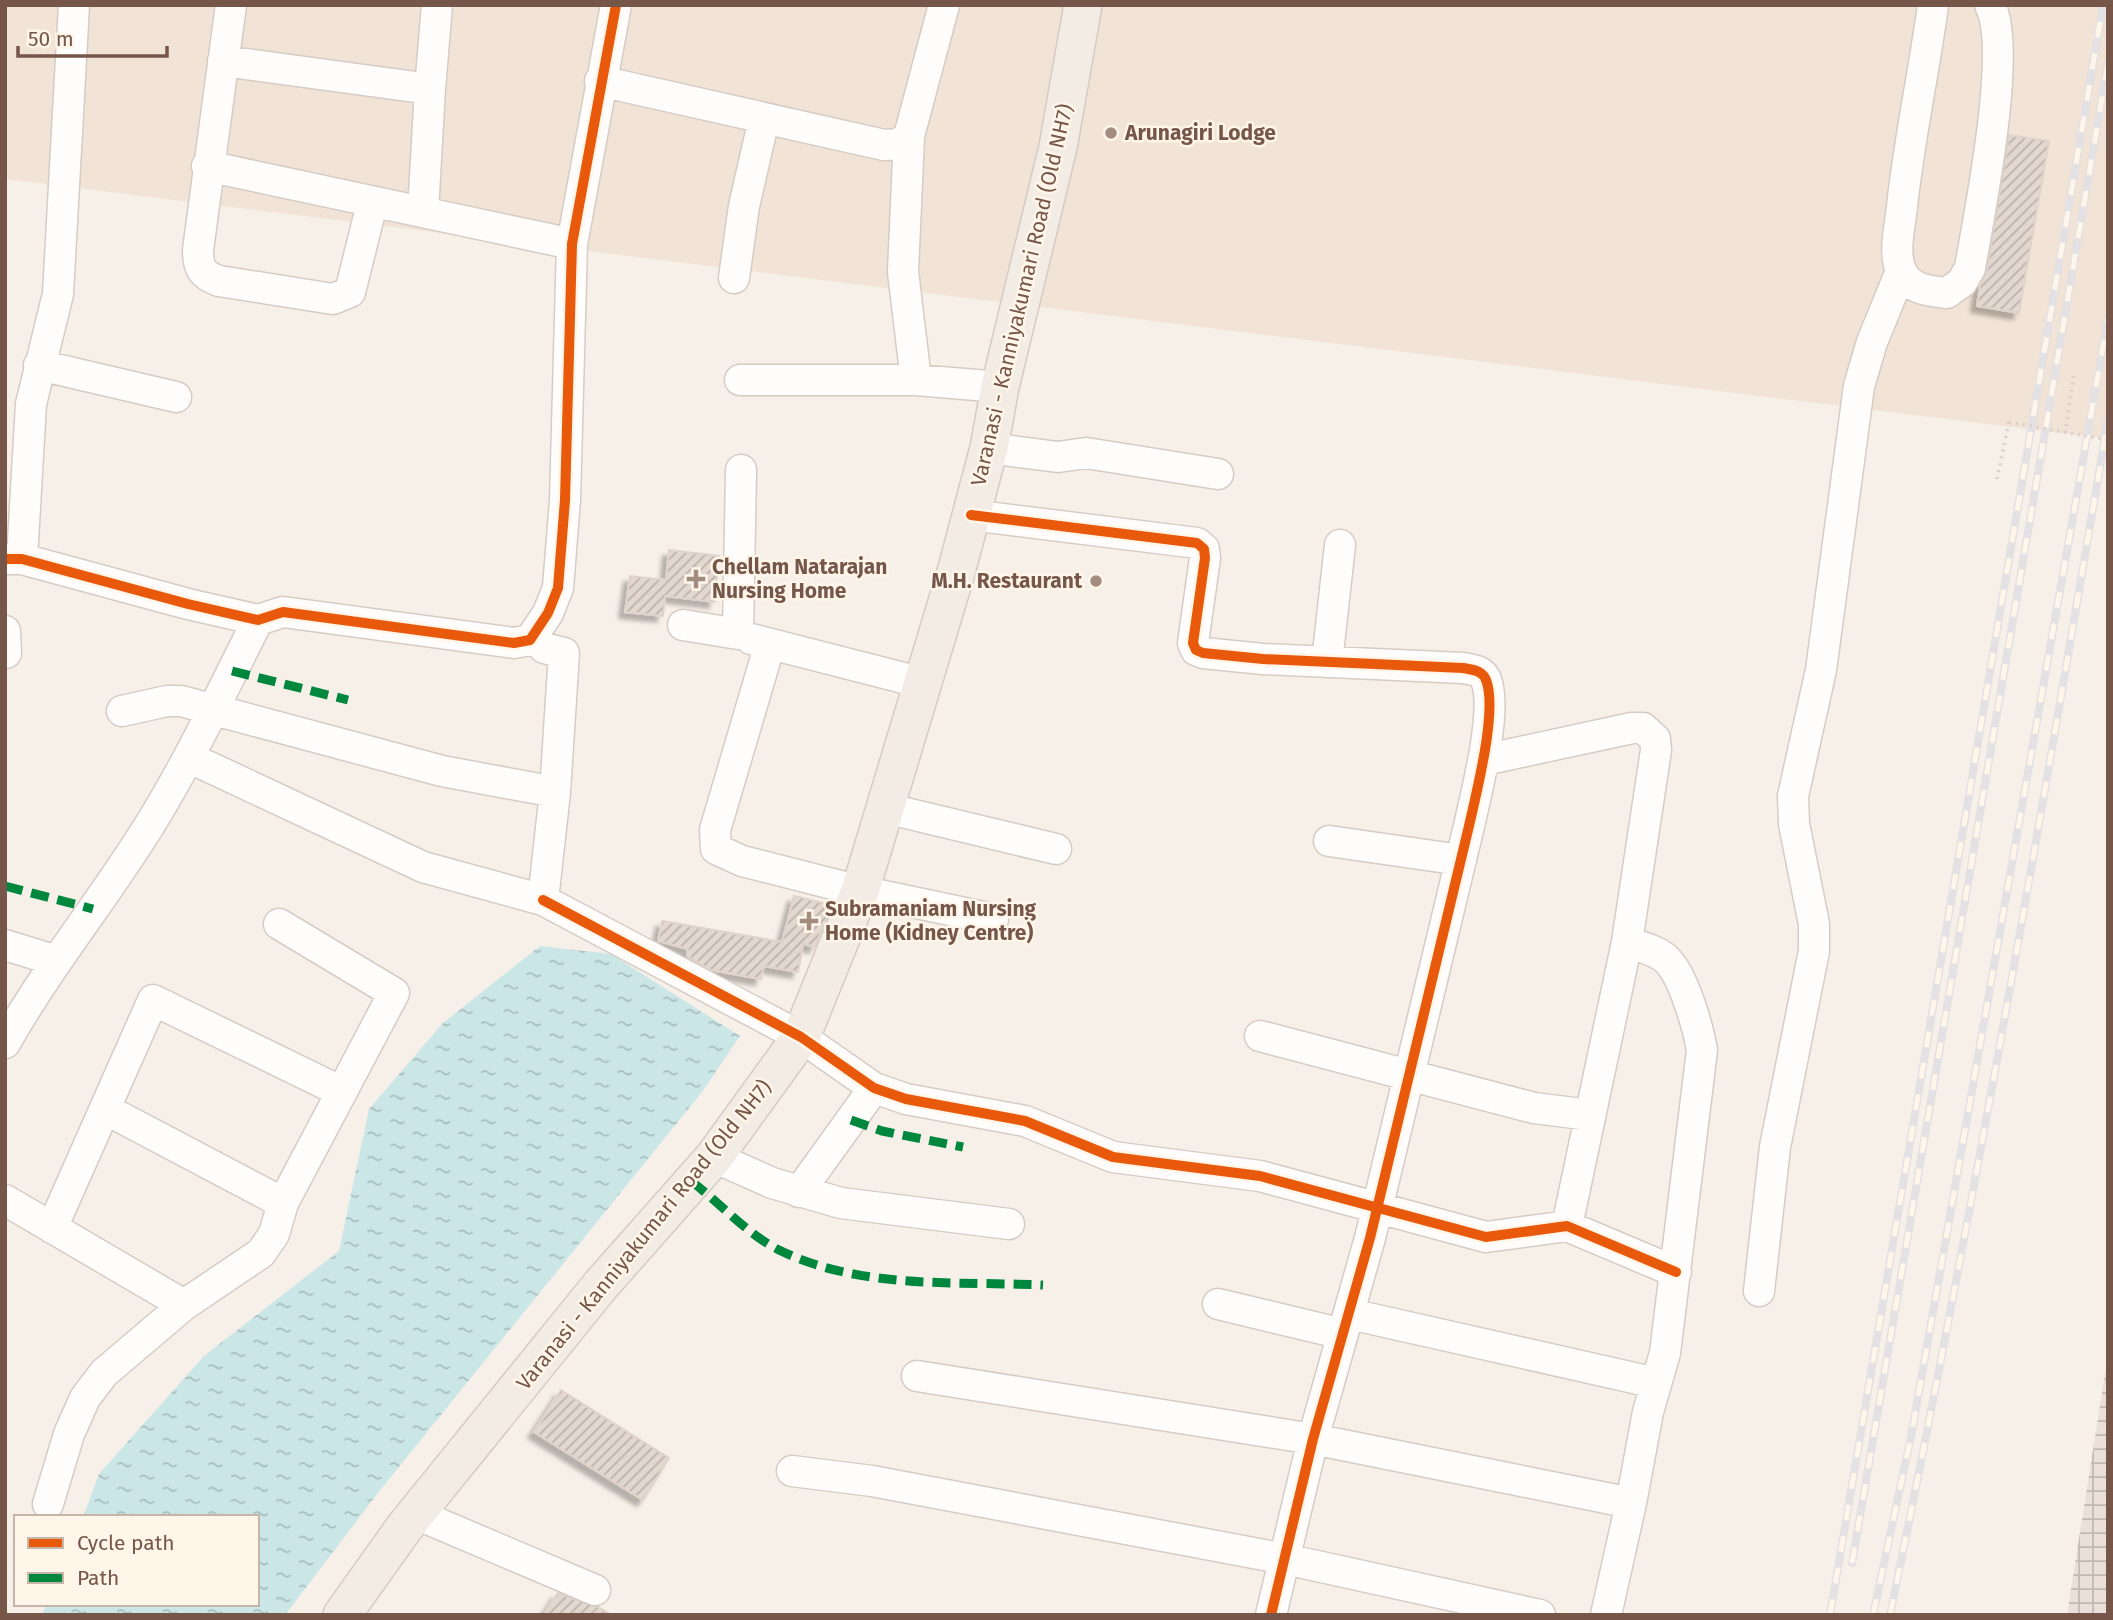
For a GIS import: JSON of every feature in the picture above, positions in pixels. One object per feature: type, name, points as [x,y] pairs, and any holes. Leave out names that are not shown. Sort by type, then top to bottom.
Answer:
[{"type":"main road","name":"Varanasi - Kanniyakumari Road (Old NH7)","points":[[342,1615],[416,1514],[600,1286],[714,1157],[801,1037],[860,891],[971,514],[989,448],[1000,387],[1058,147],[1083,5]]},
{"type":"street","points":[[74,5],[58,294],[39,365],[14,559],[258,620],[283,612],[514,643],[530,640],[534,636],[548,614],[558,588],[565,500],[572,244],[616,5]]},
{"type":"street","points":[[231,5],[207,166],[198,264],[205,275],[219,281],[333,299],[344,296],[350,292],[372,204]]},
{"type":"street","points":[[423,212],[437,5]]},
{"type":"street","points":[[916,380],[904,272],[909,136],[944,5]]},
{"type":"street","points":[[1933,5],[1908,158],[1898,252],[1902,271],[1910,284],[1947,293],[1962,282],[1970,268],[1989,162],[1998,39],[1990,5]]},
{"type":"street","points":[[223,61],[430,89]]},
{"type":"street","points":[[600,81],[884,145],[899,144],[909,136]]},
{"type":"street","points":[[734,278],[744,206],[764,119]]},
{"type":"street","points":[[207,166],[372,204],[423,212],[572,244]]},
{"type":"street","points":[[1759,1291],[1775,1147],[1814,951],[1814,924],[1794,824],[1794,787],[1821,670],[1859,386],[1872,342],[1902,271]]},
{"type":"street","points":[[39,365],[176,397]]},
{"type":"street","points":[[740,380],[916,380],[1000,387]]},
{"type":"street","points":[[989,448],[1058,457],[1086,453],[1218,474]]},
{"type":"street","points":[[738,634],[741,470]]},
{"type":"street","points":[[971,514],[1197,543],[1204,550],[1205,558],[1193,643],[1196,650],[1263,659],[1479,671],[1486,679],[1488,692],[1484,760],[1377,1210],[1313,1439],[1271,1615]]},
{"type":"street","points":[[1327,662],[1340,545]]},
{"type":"street","points":[[5,1043],[148,827],[190,758],[258,620]]},
{"type":"street","points":[[683,625],[738,634],[923,683]]},
{"type":"street","points":[[5,631],[6,653]]},
{"type":"street","points":[[534,636],[544,648],[564,653],[555,792],[543,900]]},
{"type":"street","points":[[770,644],[714,842],[724,855],[860,891],[993,919]]},
{"type":"street","points":[[122,711],[167,701],[212,710],[442,771],[555,792]]},
{"type":"street","points":[[1484,760],[1632,728],[1643,728],[1651,733],[1656,750],[1627,942],[1567,1226]]},
{"type":"street","points":[[190,758],[423,867],[543,900],[801,1037],[874,1088],[906,1099],[1024,1121],[1113,1157],[1260,1176],[1377,1210],[1486,1237],[1567,1226],[1676,1272]]},
{"type":"street","points":[[885,808],[1056,849]]},
{"type":"street","points":[[1329,841],[1461,860]]},
{"type":"street","points":[[48,1504],[69,1434],[85,1398],[104,1373],[184,1305],[261,1253],[274,1234],[283,1203],[394,993],[279,924]]},
{"type":"street","points":[[1606,1615],[1665,1353],[1702,1050],[1698,1030],[1667,959],[1627,942]]},
{"type":"street","points":[[5,945],[57,961]]},
{"type":"street","points":[[52,1228],[153,1000],[342,1092]]},
{"type":"street","points":[[1260,1036],[1534,1108],[1590,1115]]},
{"type":"street","points":[[799,1192],[874,1088]]},
{"type":"street","points":[[105,1110],[283,1203]]},
{"type":"street","points":[[714,1157],[799,1192],[841,1203],[1009,1224]]},
{"type":"street","points":[[5,1200],[184,1305]]},
{"type":"street","points":[[1218,1304],[1347,1324],[1657,1383]]},
{"type":"street","points":[[917,1376],[1313,1439],[1631,1503]]},
{"type":"street","points":[[792,1471],[872,1481],[1285,1559],[1540,1615]]},
{"type":"street","points":[[416,1514],[595,1590]]},
{"type":"path","points":[[2065,433],[2074,375]]},
{"type":"path","points":[[1997,479],[2009,422],[2108,440]]},
{"type":"shaded area","points":[[5,5],[2108,5],[2108,439],[5,179]]},
{"type":"shaded area","points":[[2108,1355],[2108,1615],[2067,1615],[2081,1526]]},
{"type":"water","points":[[540,946],[611,954],[740,1036],[702,1092],[381,1489],[285,1615],[42,1615],[46,1606],[259,1606],[259,1515],[84,1515],[99,1474],[204,1356],[339,1251],[369,1109],[443,1023]]},
{"type":"building","points":[[2009,135],[2049,141],[2019,313],[1977,306],[1980,285],[1987,271]]},
{"type":"building","points":[[669,550],[719,556],[715,602],[665,596],[663,616],[625,612],[630,576],[666,580]]},
{"type":"building","points":[[794,896],[828,904],[829,912],[815,947],[803,944],[798,972],[764,966],[761,979],[711,970],[687,956],[688,949],[658,941],[662,921],[782,942]]},
{"type":"building","points":[[561,1390],[669,1458],[643,1500],[534,1432]]},
{"type":"building","points":[[558,1593],[598,1607],[611,1615],[544,1615]]},
{"type":"railway","points":[[1830,1615],[2103,5]]},
{"type":"railway","points":[[1852,1563],[2108,63]]},
{"type":"railway","points":[[1873,1615],[1911,1437],[2108,318]]},
{"type":"railway","points":[[1890,1615],[2005,1018],[2108,419]]},
{"type":"marked path","points":[[232,671],[348,700]]},
{"type":"marked path","points":[[5,886],[93,909]]},
{"type":"marked path","points":[[851,1120],[882,1131],[963,1147]]},
{"type":"marked path","points":[[691,1181],[756,1236],[779,1250],[810,1263],[875,1278],[942,1283],[1043,1285]]},
{"type":"cycle path","points":[[5,559],[22,559],[258,620],[283,612],[514,643],[530,640],[548,613],[558,588],[565,500],[572,244],[616,5]]},
{"type":"cycle path","points":[[971,515],[1197,543],[1204,549],[1205,558],[1193,643],[1196,650],[1203,653],[1263,659],[1463,668],[1480,672],[1486,680],[1489,694],[1488,731],[1481,774],[1370,1238],[1313,1439],[1271,1615]]},
{"type":"cycle path","points":[[543,900],[801,1037],[874,1088],[906,1099],[1025,1121],[1113,1157],[1260,1176],[1486,1237],[1567,1226],[1676,1272]]},
{"type":"place","name":"Arunagiri Lodge","points":[[1111,133]]},
{"type":"place","name":"Chellam Natarajan Nursing Home","points":[[696,579]]},
{"type":"place","name":"M.H. Restaurant","points":[[1096,581]]},
{"type":"place","name":"Subramaniam Nursing Home (Kidney Centre)","points":[[809,921]]}]
